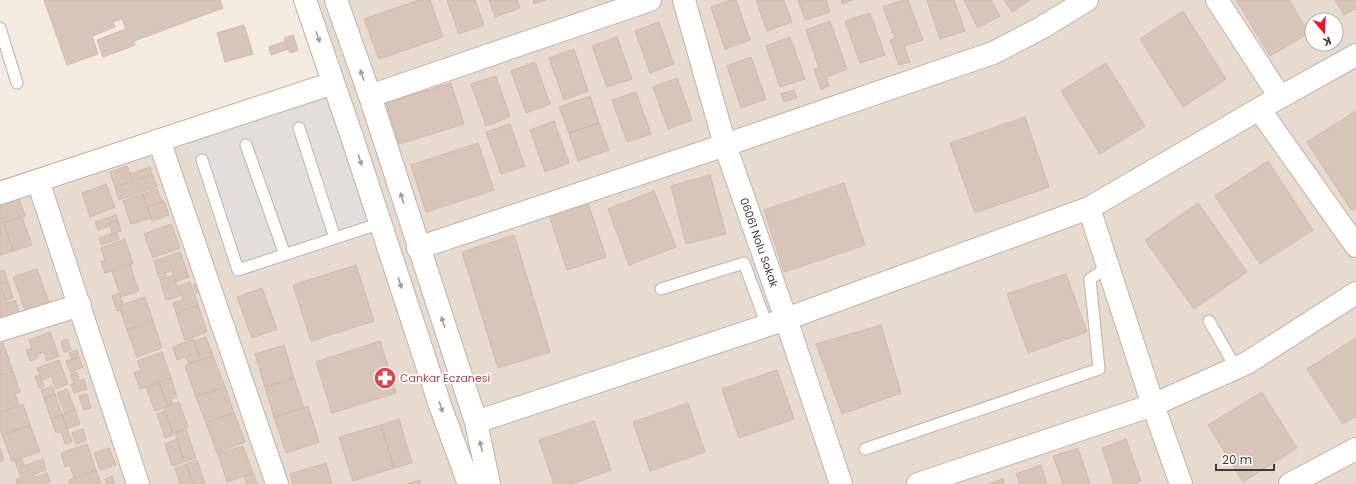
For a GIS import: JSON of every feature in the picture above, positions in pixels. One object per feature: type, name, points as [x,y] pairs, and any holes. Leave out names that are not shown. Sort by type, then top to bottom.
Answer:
[{"type":"street","points":[[305,0],[334,83],[441,408],[469,484]]},
{"type":"street","points":[[336,0],[370,96],[418,248],[476,422],[489,484]]},
{"type":"street","points":[[370,96],[650,0]]},
{"type":"street","name":"06061 Nolu Sokak","points":[[684,0],[777,322],[841,484]]},
{"type":"street","points":[[418,248],[993,53],[1041,28],[1087,0]]},
{"type":"street","points":[[1217,0],[1280,97]]},
{"type":"street","points":[[476,422],[777,322],[1089,208],[1259,109],[1356,55]]},
{"type":"street","points":[[0,193],[334,83]]},
{"type":"street","points":[[1259,109],[1356,246]]},
{"type":"street","points":[[159,140],[277,484]]},
{"type":"street","points":[[38,181],[138,484]]},
{"type":"street","points":[[1089,208],[1153,406],[1180,484]]},
{"type":"street","points":[[918,484],[1153,406],[1247,363],[1356,293]]},
{"type":"street","points":[[0,330],[80,305]]},
{"type":"street","points":[[1300,482],[1356,448]]},
{"type":"lane","points":[[0,28],[17,83]]},
{"type":"lane","points":[[299,128],[335,238]]},
{"type":"lane","points":[[246,145],[285,255]]},
{"type":"lane","points":[[202,160],[238,270],[381,224]]},
{"type":"lane","points":[[661,289],[744,263],[777,322]]},
{"type":"lane","points":[[865,450],[1099,369],[1090,279],[1108,267]]},
{"type":"lane","points":[[1209,321],[1236,368]]},
{"type":"shaded area","points":[[308,0],[1356,0],[1356,484],[0,484],[0,183],[334,75]]},
{"type":"shaded area","points":[[327,100],[372,236],[234,282],[189,146]]},
{"type":"building","points":[[44,0],[220,0],[223,8],[134,41],[135,45],[103,57],[97,40],[126,29],[122,19],[113,22],[115,27],[92,36],[98,54],[67,65]]},
{"type":"building","points":[[419,0],[430,0],[443,37],[379,59],[364,19]]},
{"type":"building","points":[[447,0],[475,0],[484,25],[459,34]]},
{"type":"building","points":[[489,0],[517,0],[520,8],[495,17]]},
{"type":"building","points":[[533,0],[546,0],[534,4]]},
{"type":"building","points":[[730,0],[736,0],[750,40],[725,49],[711,7]]},
{"type":"building","points":[[756,0],[784,0],[792,22],[767,31]]},
{"type":"building","points":[[798,0],[826,0],[830,12],[805,20]]},
{"type":"building","points":[[841,0],[853,0],[842,4]]},
{"type":"building","points":[[903,0],[908,0],[923,40],[904,46],[910,62],[899,65],[890,40],[895,39],[883,7]]},
{"type":"building","points":[[927,0],[954,0],[965,31],[940,39]]},
{"type":"building","points":[[964,0],[991,0],[1000,16],[978,28]]},
{"type":"building","points":[[1004,0],[1030,0],[1012,12]]},
{"type":"building","points":[[1236,0],[1289,0],[1304,25],[1304,36],[1270,56]]},
{"type":"building","points":[[1335,0],[1356,0],[1356,8],[1344,15],[1344,12],[1342,12]]},
{"type":"building","points":[[1183,11],[1226,79],[1183,107],[1140,39]]},
{"type":"building","points":[[870,13],[885,55],[860,63],[845,21]]},
{"type":"building","points":[[830,21],[847,69],[826,77],[829,86],[821,89],[814,69],[819,68],[806,30]]},
{"type":"building","points":[[659,22],[674,64],[650,73],[635,31]]},
{"type":"building","points":[[244,25],[253,54],[225,62],[217,33]]},
{"type":"building","points":[[293,35],[298,50],[290,53],[284,38]]},
{"type":"building","points":[[617,37],[632,79],[607,87],[592,46]]},
{"type":"building","points":[[790,37],[805,79],[780,87],[766,46]]},
{"type":"building","points":[[286,41],[288,49],[271,55],[269,47]]},
{"type":"building","points":[[574,49],[588,91],[564,100],[549,58]]},
{"type":"building","points":[[751,57],[766,99],[741,108],[727,66]]},
{"type":"building","points":[[535,62],[550,104],[526,113],[511,71]]},
{"type":"building","points":[[1106,63],[1145,126],[1100,154],[1061,91]]},
{"type":"building","points":[[496,76],[510,117],[486,126],[471,84]]},
{"type":"building","points":[[677,78],[692,120],[668,129],[653,87]]},
{"type":"building","points":[[451,83],[464,124],[399,144],[386,103]]},
{"type":"building","points":[[794,90],[797,98],[784,102],[781,94]]},
{"type":"building","points":[[636,92],[651,134],[627,142],[612,100]]},
{"type":"building","points":[[590,96],[599,123],[569,133],[559,107]]},
{"type":"building","points":[[1356,111],[1356,208],[1352,211],[1307,142]]},
{"type":"building","points":[[1025,117],[1049,187],[975,213],[950,143]]},
{"type":"building","points":[[554,121],[569,163],[545,172],[530,130]]},
{"type":"building","points":[[599,123],[609,150],[578,161],[569,133]]},
{"type":"building","points":[[510,124],[525,166],[501,174],[486,132]]},
{"type":"building","points":[[478,143],[494,190],[426,212],[411,165]]},
{"type":"building","points":[[1268,161],[1313,230],[1260,264],[1215,196]]},
{"type":"building","points":[[127,166],[133,181],[115,187],[110,172]]},
{"type":"building","points":[[150,167],[152,174],[133,181],[130,174]]},
{"type":"building","points":[[152,174],[157,187],[119,200],[115,187]]},
{"type":"building","points":[[710,175],[726,234],[686,244],[671,186]]},
{"type":"building","points":[[844,183],[865,245],[784,272],[764,210]]},
{"type":"building","points":[[106,184],[115,207],[90,217],[82,193]]},
{"type":"building","points":[[157,189],[162,202],[147,207],[143,194]]},
{"type":"building","points":[[654,191],[676,247],[629,265],[608,209]]},
{"type":"building","points":[[143,194],[151,218],[131,224],[123,201]]},
{"type":"building","points":[[18,196],[25,216],[4,223],[2,218],[0,219],[0,202]]},
{"type":"building","points":[[587,200],[606,257],[567,270],[548,212]]},
{"type":"building","points":[[164,201],[169,215],[152,221],[147,207]]},
{"type":"building","points":[[1198,203],[1247,272],[1194,309],[1145,240]]},
{"type":"building","points":[[116,215],[118,220],[109,223],[110,226],[98,230],[95,222]]},
{"type":"building","points":[[22,217],[32,245],[13,251],[4,223]]},
{"type":"building","points":[[2,218],[13,251],[0,255],[0,219]]},
{"type":"building","points":[[118,220],[121,231],[112,234],[109,223]]},
{"type":"building","points":[[171,224],[180,248],[153,258],[144,234]]},
{"type":"building","points":[[117,232],[119,239],[101,245],[99,238]]},
{"type":"building","points":[[514,235],[550,352],[498,368],[462,252]]},
{"type":"building","points":[[125,239],[133,264],[105,273],[101,262],[105,261],[101,248]]},
{"type":"building","points":[[180,252],[189,277],[176,282],[172,270],[165,273],[166,276],[159,278],[154,261]]},
{"type":"building","points":[[130,265],[139,291],[121,297],[112,271]]},
{"type":"building","points":[[356,265],[374,321],[311,341],[293,285]]},
{"type":"building","points":[[37,269],[50,305],[26,313],[13,277]]},
{"type":"building","points":[[4,270],[8,282],[0,284],[0,271]]},
{"type":"building","points":[[1066,274],[1087,332],[1028,353],[1007,294]]},
{"type":"building","points":[[173,275],[180,296],[166,300],[160,280]]},
{"type":"building","points":[[206,280],[209,288],[196,293],[193,285]]},
{"type":"building","points":[[8,282],[13,298],[6,300],[0,284]]},
{"type":"building","points":[[190,282],[198,305],[176,313],[173,303],[183,300],[178,286]]},
{"type":"building","points":[[1,287],[7,303],[15,300],[20,314],[0,319]]},
{"type":"building","points":[[262,288],[277,329],[252,338],[237,297]]},
{"type":"building","points":[[119,293],[123,304],[119,306],[121,310],[117,311],[112,296]]},
{"type":"building","points":[[145,297],[153,321],[127,330],[119,306]]},
{"type":"building","points":[[198,305],[207,332],[185,340],[176,313]]},
{"type":"building","points":[[153,321],[162,348],[137,357],[127,330]]},
{"type":"building","points":[[881,325],[901,393],[842,414],[816,344]]},
{"type":"building","points":[[50,332],[59,356],[47,361],[44,352],[37,354],[38,358],[30,361],[26,350],[32,348],[29,340]]},
{"type":"building","points":[[206,337],[213,356],[201,360],[194,341]]},
{"type":"building","points":[[1356,338],[1356,416],[1343,424],[1307,369]]},
{"type":"building","points":[[67,339],[71,350],[64,352],[61,341]]},
{"type":"building","points":[[193,339],[201,360],[189,364],[186,357],[177,360],[173,347]]},
{"type":"building","points":[[380,341],[396,393],[332,413],[316,362]]},
{"type":"building","points":[[3,343],[13,371],[0,375],[0,344]]},
{"type":"building","points":[[284,345],[294,378],[265,387],[255,354]]},
{"type":"building","points":[[77,350],[79,357],[72,360],[69,353]]},
{"type":"building","points":[[162,352],[171,378],[140,389],[134,372],[141,370],[137,361]]},
{"type":"building","points":[[213,356],[225,387],[196,397],[185,366]]},
{"type":"building","points":[[79,357],[83,367],[70,372],[66,361]]},
{"type":"building","points":[[59,360],[68,384],[56,389],[51,376],[42,380],[37,368]]},
{"type":"building","points":[[777,370],[794,419],[739,438],[722,389]]},
{"type":"building","points":[[13,371],[20,392],[15,394],[19,405],[0,412],[0,375]]},
{"type":"building","points":[[77,372],[79,379],[73,381],[70,374]]},
{"type":"building","points":[[40,375],[44,386],[39,388],[35,377]]},
{"type":"building","points":[[171,378],[177,397],[171,399],[173,404],[168,406],[159,382]]},
{"type":"building","points":[[294,378],[304,408],[274,417],[265,387]]},
{"type":"building","points":[[84,379],[87,389],[74,393],[71,384]]},
{"type":"building","points":[[159,382],[168,406],[155,411],[146,387]]},
{"type":"building","points":[[52,386],[55,394],[44,398],[41,390]]},
{"type":"building","points":[[225,387],[234,413],[206,423],[196,397]]},
{"type":"building","points":[[67,389],[75,410],[65,414],[57,393]]},
{"type":"building","points":[[1262,392],[1297,448],[1243,482],[1208,425]]},
{"type":"building","points":[[55,394],[62,415],[51,419],[44,398]]},
{"type":"building","points":[[87,394],[91,408],[84,410],[79,396]]},
{"type":"building","points":[[179,402],[188,427],[173,433],[164,408]]},
{"type":"building","points":[[688,403],[705,452],[650,471],[633,422]]},
{"type":"building","points":[[23,404],[30,425],[2,435],[0,428],[0,412]]},
{"type":"building","points":[[308,406],[319,442],[286,453],[274,417]]},
{"type":"building","points":[[75,410],[80,424],[67,429],[62,415]]},
{"type":"building","points":[[165,411],[173,435],[165,438],[157,414]]},
{"type":"building","points":[[234,413],[245,442],[217,453],[206,423]]},
{"type":"building","points":[[62,415],[72,442],[65,444],[61,432],[56,433],[51,419]]},
{"type":"building","points":[[399,419],[412,463],[394,468],[381,425]]},
{"type":"building","points":[[594,421],[611,470],[572,484],[554,484],[539,440]]},
{"type":"building","points":[[30,425],[40,452],[12,461],[2,435]]},
{"type":"building","points":[[381,425],[394,468],[353,481],[339,437]]},
{"type":"building","points":[[83,429],[86,440],[76,444],[72,433]]},
{"type":"building","points":[[186,429],[196,458],[184,462],[175,433]]},
{"type":"building","points":[[177,439],[184,462],[172,466],[165,444]]},
{"type":"building","points":[[1126,439],[1141,481],[1133,484],[1114,484],[1102,448]]},
{"type":"building","points":[[87,444],[96,470],[74,478],[70,465],[65,467],[61,453]]},
{"type":"building","points":[[243,446],[253,473],[227,482],[218,454]]},
{"type":"building","points":[[109,448],[116,465],[100,470],[94,453]]},
{"type":"building","points":[[1078,448],[1090,484],[1063,484],[1053,456]]},
{"type":"building","points":[[0,449],[4,460],[0,462]]},
{"type":"building","points":[[22,459],[24,466],[43,459],[46,470],[34,474],[35,477],[47,473],[50,482],[45,484],[17,484],[16,480],[21,478],[15,461]]},
{"type":"building","points":[[197,460],[205,484],[193,484],[186,464]]},
{"type":"building","points":[[326,463],[332,484],[293,484],[290,474]]},
{"type":"building","points":[[186,464],[193,484],[180,484],[175,468]]},
{"type":"building","points":[[1041,465],[1047,484],[1020,484],[1016,474]]},
{"type":"building","points":[[96,470],[101,484],[70,484],[69,480]]},
{"type":"building","points":[[253,473],[257,484],[247,484],[244,476]]},
{"type":"building","points":[[112,476],[115,484],[107,484],[105,479]]},
{"type":"building","points":[[1003,479],[1004,484],[989,484]]},
{"type":"building","points":[[420,480],[421,484],[407,484]]},
{"type":"place","name":"Cankar Eczanesi","points":[[385,378]]}]
